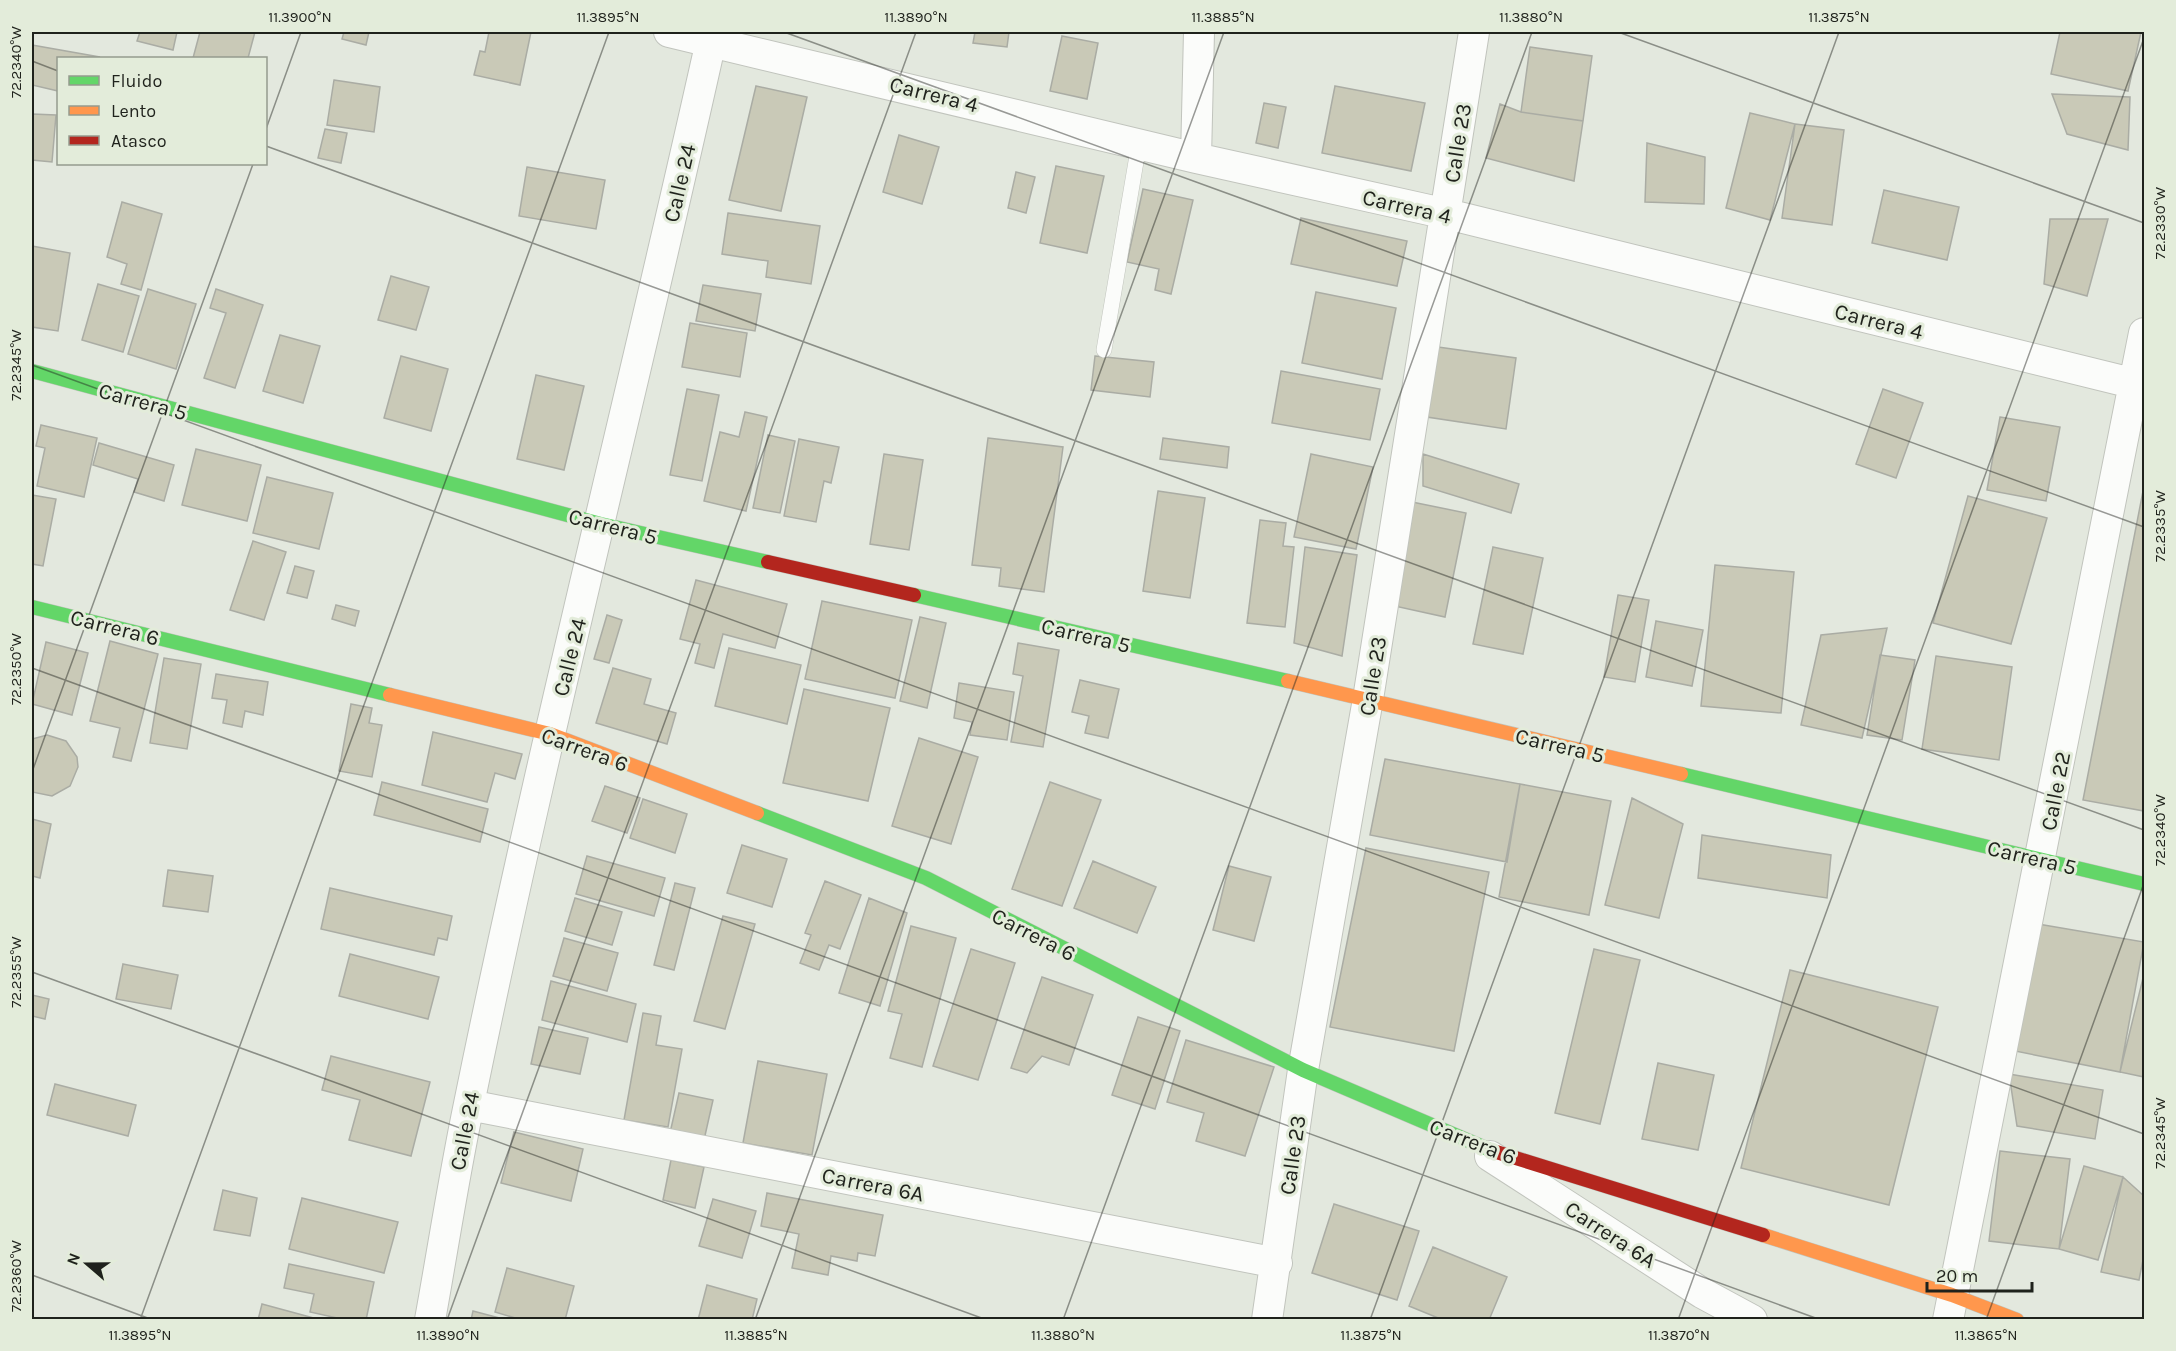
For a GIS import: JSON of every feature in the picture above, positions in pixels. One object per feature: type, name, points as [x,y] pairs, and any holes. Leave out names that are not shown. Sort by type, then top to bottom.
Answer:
[{"type":"street","name":"Carrera 4","points":[[669,32],[712,36],[1196,158],[1447,214],[2139,386]]},
{"type":"street","points":[[1196,158],[1199,32]]},
{"type":"street","name":"Calle 23","points":[[1268,1320],[1303,1070],[1368,699],[1447,214],[1474,32]]},
{"type":"street","name":"Calle 24","points":[[430,1320],[469,1106],[550,734],[601,524],[712,36]]},
{"type":"street","name":"Calle 22","points":[[1950,1307],[2139,386],[2145,333]]},
{"type":"street","name":"Carrera 5","points":[[32,371],[601,524],[1368,699],[2145,884]]},
{"type":"street","name":"Carrera 6","points":[[32,607],[550,734],[926,878],[1303,1070],[1472,1144],[1950,1307],[2017,1320]]},
{"type":"street","name":"Carrera 6A","points":[[469,1106],[1277,1263]]},
{"type":"street","name":"Carrera 6A","points":[[1472,1144],[1702,1293],[1752,1320]]},
{"type":"lane","points":[[1104,350],[1139,144]]},
{"type":"building","points":[[140,32],[177,32],[173,50],[137,41]]},
{"type":"building","points":[[200,32],[255,32],[248,57],[193,57]]},
{"type":"building","points":[[344,32],[369,32],[366,45],[342,39]]},
{"type":"building","points":[[489,32],[531,32],[520,85],[474,75],[480,51],[485,52]]},
{"type":"building","points":[[975,32],[1009,32],[1007,47],[973,43]]},
{"type":"building","points":[[2060,32],[2141,32],[2128,91],[2051,74]]},
{"type":"building","points":[[1062,36],[1098,43],[1087,99],[1050,91]]},
{"type":"building","points":[[32,45],[100,57],[57,57],[57,91],[32,85]]},
{"type":"building","points":[[1530,47],[1592,56],[1583,121],[1521,112]]},
{"type":"building","points":[[334,80],[380,87],[374,132],[327,125]]},
{"type":"building","points":[[756,86],[807,97],[781,211],[729,200]]},
{"type":"building","points":[[1335,86],[1425,103],[1411,171],[1322,153]]},
{"type":"building","points":[[2052,94],[2130,97],[2128,150],[2067,134]]},
{"type":"building","points":[[1264,103],[1286,107],[1278,148],[1256,143]]},
{"type":"building","points":[[1500,104],[1521,112],[1583,121],[1574,181],[1486,158]]},
{"type":"building","points":[[1750,113],[1795,124],[1770,220],[1726,208]]},
{"type":"building","points":[[32,114],[56,115],[52,162],[32,160]]},
{"type":"building","points":[[1795,124],[1844,130],[1832,225],[1782,218]]},
{"type":"building","points":[[325,129],[347,133],[341,163],[318,158]]},
{"type":"building","points":[[899,135],[939,147],[922,204],[883,192]]},
{"type":"building","points":[[1647,143],[1705,157],[1704,204],[1645,202]]},
{"type":"building","points":[[1056,166],[1104,176],[1087,253],[1040,243]]},
{"type":"building","points":[[527,167],[605,180],[596,229],[519,216]]},
{"type":"building","points":[[1016,172],[1035,177],[1026,213],[1008,208]]},
{"type":"building","points":[[1143,189],[1193,200],[1171,294],[1155,290],[1159,269],[1127,262]]},
{"type":"building","points":[[1884,190],[1959,207],[1947,260],[1872,243]]},
{"type":"building","points":[[122,202],[162,214],[141,290],[121,284],[127,264],[107,257]]},
{"type":"building","points":[[728,213],[820,226],[811,284],[766,277],[768,261],[722,254]]},
{"type":"building","points":[[1301,218],[1407,241],[1397,286],[1291,264]]},
{"type":"building","points":[[2050,219],[2108,219],[2087,296],[2044,284]]},
{"type":"building","points":[[32,246],[70,253],[58,331],[32,327]]},
{"type":"building","points":[[391,276],[429,287],[416,330],[378,320]]},
{"type":"building","points":[[98,284],[139,296],[123,352],[82,340]]},
{"type":"building","points":[[703,285],[761,294],[755,331],[696,321]]},
{"type":"building","points":[[148,289],[196,304],[176,369],[128,354]]},
{"type":"building","points":[[216,289],[263,305],[235,388],[204,378],[226,313],[210,308]]},
{"type":"building","points":[[1316,292],[1396,308],[1382,379],[1302,363]]},
{"type":"building","points":[[690,323],[747,333],[740,377],[682,367]]},
{"type":"building","points":[[280,335],[320,346],[303,403],[263,391]]},
{"type":"building","points":[[1438,347],[1516,358],[1506,429],[1427,417]]},
{"type":"building","points":[[401,356],[448,369],[431,431],[384,418]]},
{"type":"building","points":[[1095,356],[1154,362],[1150,397],[1091,390]]},
{"type":"building","points":[[1281,371],[1380,389],[1370,440],[1272,423]]},
{"type":"building","points":[[536,375],[584,386],[564,470],[517,459]]},
{"type":"building","points":[[687,389],[719,395],[702,481],[670,475]]},
{"type":"building","points":[[1883,389],[1923,403],[1896,478],[1856,464]]},
{"type":"building","points":[[745,412],[767,417],[746,511],[704,501],[720,432],[739,437]]},
{"type":"building","points":[[2000,417],[2060,427],[2046,501],[1987,490]]},
{"type":"building","points":[[41,425],[97,438],[84,497],[37,486],[45,448],[36,446]]},
{"type":"building","points":[[768,435],[795,441],[780,513],[753,508]]},
{"type":"building","points":[[988,438],[1063,447],[1044,592],[999,586],[1001,568],[972,565]]},
{"type":"building","points":[[1163,438],[1229,447],[1227,468],[1160,459]]},
{"type":"building","points":[[799,439],[839,447],[831,483],[824,481],[816,522],[784,516]]},
{"type":"building","points":[[99,443],[174,465],[164,501],[134,492],[138,479],[93,465]]},
{"type":"building","points":[[196,449],[261,465],[247,521],[182,505]]},
{"type":"building","points":[[884,454],[923,460],[909,550],[870,544]]},
{"type":"building","points":[[1311,454],[1373,467],[1356,549],[1294,537]]},
{"type":"building","points":[[1423,454],[1519,484],[1511,513],[1423,486]]},
{"type":"building","points":[[267,477],[333,493],[319,549],[253,533]]},
{"type":"building","points":[[2144,486],[2144,811],[2083,800]]},
{"type":"building","points":[[1158,491],[1205,498],[1190,598],[1143,591]]},
{"type":"building","points":[[32,495],[56,499],[43,566],[32,564]]},
{"type":"building","points":[[1968,496],[2047,518],[2011,644],[1933,623]]},
{"type":"building","points":[[1412,502],[1466,513],[1445,617],[1390,605]]},
{"type":"building","points":[[1260,520],[1286,523],[1283,546],[1294,547],[1285,627],[1247,623]]},
{"type":"building","points":[[253,541],[286,552],[264,620],[230,610]]},
{"type":"building","points":[[1305,547],[1357,555],[1342,656],[1294,643]]},
{"type":"building","points":[[1493,547],[1543,558],[1523,654],[1473,644]]},
{"type":"building","points":[[1715,565],[1794,572],[1781,713],[1701,706]]},
{"type":"building","points":[[295,566],[314,571],[307,598],[287,593]]},
{"type":"building","points":[[696,580],[787,604],[775,648],[723,634],[714,668],[695,663],[700,644],[680,639]]},
{"type":"building","points":[[1618,595],[1649,600],[1635,682],[1604,677]]},
{"type":"building","points":[[822,601],[912,620],[895,698],[805,679]]},
{"type":"building","points":[[336,605],[359,611],[355,626],[332,619]]},
{"type":"building","points":[[607,615],[622,620],[609,663],[594,659]]},
{"type":"building","points":[[920,617],[946,623],[927,708],[900,701]]},
{"type":"building","points":[[1656,621],[1703,630],[1692,686],[1646,677]]},
{"type":"building","points":[[1887,628],[1862,738],[1801,725],[1821,635]]},
{"type":"building","points":[[110,641],[158,654],[131,761],[113,757],[120,728],[90,721]]},
{"type":"building","points":[[46,642],[88,653],[72,715],[32,704]]},
{"type":"building","points":[[1018,643],[1059,650],[1043,747],[1011,742],[1023,676],[1013,674]]},
{"type":"building","points":[[729,648],[801,665],[787,724],[715,706]]},
{"type":"building","points":[[1880,655],[1915,660],[1902,740],[1867,735]]},
{"type":"building","points":[[1936,656],[2012,667],[1999,760],[1922,749]]},
{"type":"building","points":[[164,658],[201,664],[187,749],[150,743]]},
{"type":"building","points":[[613,668],[651,679],[644,704],[676,713],[667,744],[596,723]]},
{"type":"building","points":[[216,674],[268,682],[263,715],[245,711],[242,727],[223,723],[227,700],[212,698]]},
{"type":"building","points":[[1080,680],[1119,689],[1108,738],[1085,733],[1089,716],[1072,712]]},
{"type":"building","points":[[959,683],[1014,692],[1007,740],[970,735],[972,722],[954,718]]},
{"type":"building","points":[[804,689],[890,708],[868,801],[783,783]]},
{"type":"building","points":[[351,704],[372,708],[369,723],[382,725],[372,777],[339,771]]},
{"type":"building","points":[[433,732],[522,754],[515,779],[495,773],[487,802],[422,785]]},
{"type":"building","points":[[47,735],[66,741],[77,757],[78,767],[70,786],[52,796],[32,792],[32,739]]},
{"type":"building","points":[[919,738],[978,757],[951,844],[892,826]]},
{"type":"building","points":[[1385,759],[1520,784],[1507,862],[1370,835]]},
{"type":"building","points":[[382,782],[488,809],[480,842],[374,815]]},
{"type":"building","points":[[1050,782],[1101,800],[1062,906],[1012,889]]},
{"type":"building","points":[[1520,784],[1611,801],[1589,915],[1499,897]]},
{"type":"building","points":[[605,786],[640,798],[627,833],[592,821]]},
{"type":"building","points":[[1632,798],[1683,824],[1659,918],[1605,905]]},
{"type":"building","points":[[643,799],[687,814],[675,853],[630,838]]},
{"type":"building","points":[[32,819],[51,824],[40,878],[32,876]]},
{"type":"building","points":[[1702,835],[1831,855],[1827,898],[1698,878]]},
{"type":"building","points":[[742,845],[787,859],[772,907],[727,893]]},
{"type":"building","points":[[1366,848],[1489,872],[1454,1051],[1330,1027]]},
{"type":"building","points":[[587,856],[665,878],[654,916],[576,894]]},
{"type":"building","points":[[1093,861],[1156,887],[1137,933],[1074,908]]},
{"type":"building","points":[[1229,866],[1271,877],[1254,941],[1213,930]]},
{"type":"building","points":[[168,870],[213,876],[208,912],[163,906]]},
{"type":"building","points":[[825,881],[861,895],[840,949],[829,945],[819,970],[800,963],[811,935],[805,933]]},
{"type":"building","points":[[675,883],[695,888],[674,970],[654,965]]},
{"type":"building","points":[[330,888],[452,916],[447,940],[438,938],[434,955],[321,929]]},
{"type":"building","points":[[575,898],[622,912],[612,945],[565,931]]},
{"type":"building","points":[[869,898],[907,913],[880,1006],[839,993]]},
{"type":"building","points":[[723,916],[755,924],[725,1029],[694,1021]]},
{"type":"building","points":[[2038,924],[2144,942],[2120,1072],[2015,1051]]},
{"type":"building","points":[[911,926],[956,938],[922,1067],[890,1058],[902,1014],[888,1011]]},
{"type":"building","points":[[564,938],[618,953],[607,991],[553,976]]},
{"type":"building","points":[[971,949],[1015,963],[978,1080],[933,1066]]},
{"type":"building","points":[[1594,949],[1640,960],[1600,1124],[1555,1113]]},
{"type":"building","points":[[350,954],[439,977],[428,1019],[339,996]]},
{"type":"building","points":[[123,964],[178,975],[171,1009],[116,999]]},
{"type":"building","points":[[1790,970],[1938,1007],[1889,1205],[1741,1168]]},
{"type":"building","points":[[2144,974],[2144,1077],[2120,1072]]},
{"type":"building","points":[[1042,977],[1093,995],[1069,1065],[1042,1056],[1027,1073],[1011,1068]]},
{"type":"building","points":[[551,981],[636,1004],[627,1042],[542,1020]]},
{"type":"building","points":[[32,995],[49,999],[45,1019],[32,1016]]},
{"type":"building","points":[[643,1013],[661,1016],[656,1045],[682,1049],[668,1127],[624,1120]]},
{"type":"building","points":[[1138,1017],[1180,1031],[1155,1109],[1112,1095]]},
{"type":"building","points":[[539,1027],[588,1038],[580,1074],[531,1064]]},
{"type":"building","points":[[1186,1040],[1274,1067],[1245,1156],[1196,1141],[1204,1113],[1167,1102]]},
{"type":"building","points":[[331,1056],[430,1082],[411,1156],[349,1140],[360,1100],[322,1090]]},
{"type":"building","points":[[758,1061],[827,1074],[812,1155],[743,1143]]},
{"type":"building","points":[[1658,1063],[1714,1075],[1698,1150],[1642,1139]]},
{"type":"building","points":[[2009,1074],[2103,1090],[2095,1139],[2017,1126]]},
{"type":"building","points":[[55,1084],[136,1105],[128,1136],[47,1115]]},
{"type":"building","points":[[679,1093],[713,1100],[704,1140],[670,1133]]},
{"type":"building","points":[[514,1132],[583,1149],[571,1201],[501,1183]]},
{"type":"building","points":[[2000,1151],[2070,1159],[2059,1249],[1989,1241]]},
{"type":"building","points":[[671,1160],[704,1167],[695,1208],[663,1200]]},
{"type":"building","points":[[2084,1166],[2123,1177],[2098,1260],[2059,1249]]},
{"type":"building","points":[[2123,1177],[2144,1196],[2144,1255],[2139,1280],[2101,1272]]},
{"type":"building","points":[[223,1190],[257,1198],[250,1236],[214,1230]]},
{"type":"building","points":[[767,1193],[883,1215],[875,1256],[858,1253],[857,1261],[831,1256],[828,1275],[792,1268],[799,1234],[761,1226]]},
{"type":"building","points":[[302,1198],[398,1222],[384,1273],[289,1249]]},
{"type":"building","points":[[713,1199],[756,1211],[742,1258],[699,1246]]},
{"type":"building","points":[[1334,1204],[1419,1231],[1397,1300],[1312,1273]]},
{"type":"building","points":[[1433,1247],[1507,1277],[1489,1320],[1443,1320],[1409,1306]]},
{"type":"building","points":[[289,1264],[374,1282],[366,1320],[346,1320],[310,1312],[314,1294],[284,1288]]},
{"type":"building","points":[[507,1268],[574,1286],[565,1320],[522,1320],[495,1312]]},
{"type":"building","points":[[707,1285],[757,1299],[752,1320],[698,1320]]},
{"type":"building","points":[[262,1304],[321,1320],[258,1320]]},
{"type":"building","points":[[473,1311],[507,1320],[471,1320]]},
{"type":"traffic: fast","points":[[32,371],[601,524],[768,562]]},
{"type":"traffic: fast","points":[[914,595],[1288,681]]},
{"type":"traffic: fast","points":[[32,607],[390,695]]},
{"type":"traffic: fast","points":[[1681,774],[2144,884]]},
{"type":"traffic: fast","points":[[757,813],[926,878],[1303,1070],[1490,1150]]},
{"type":"traffic: slow","points":[[1288,681],[1681,774]]},
{"type":"traffic: slow","points":[[390,695],[550,734],[757,813]]},
{"type":"traffic: slow","points":[[1763,1235],[1952,1295],[2017,1320]]},
{"type":"traffic: jam","points":[[768,562],[914,595]]},
{"type":"traffic: jam","points":[[1490,1150],[1763,1235]]}]
